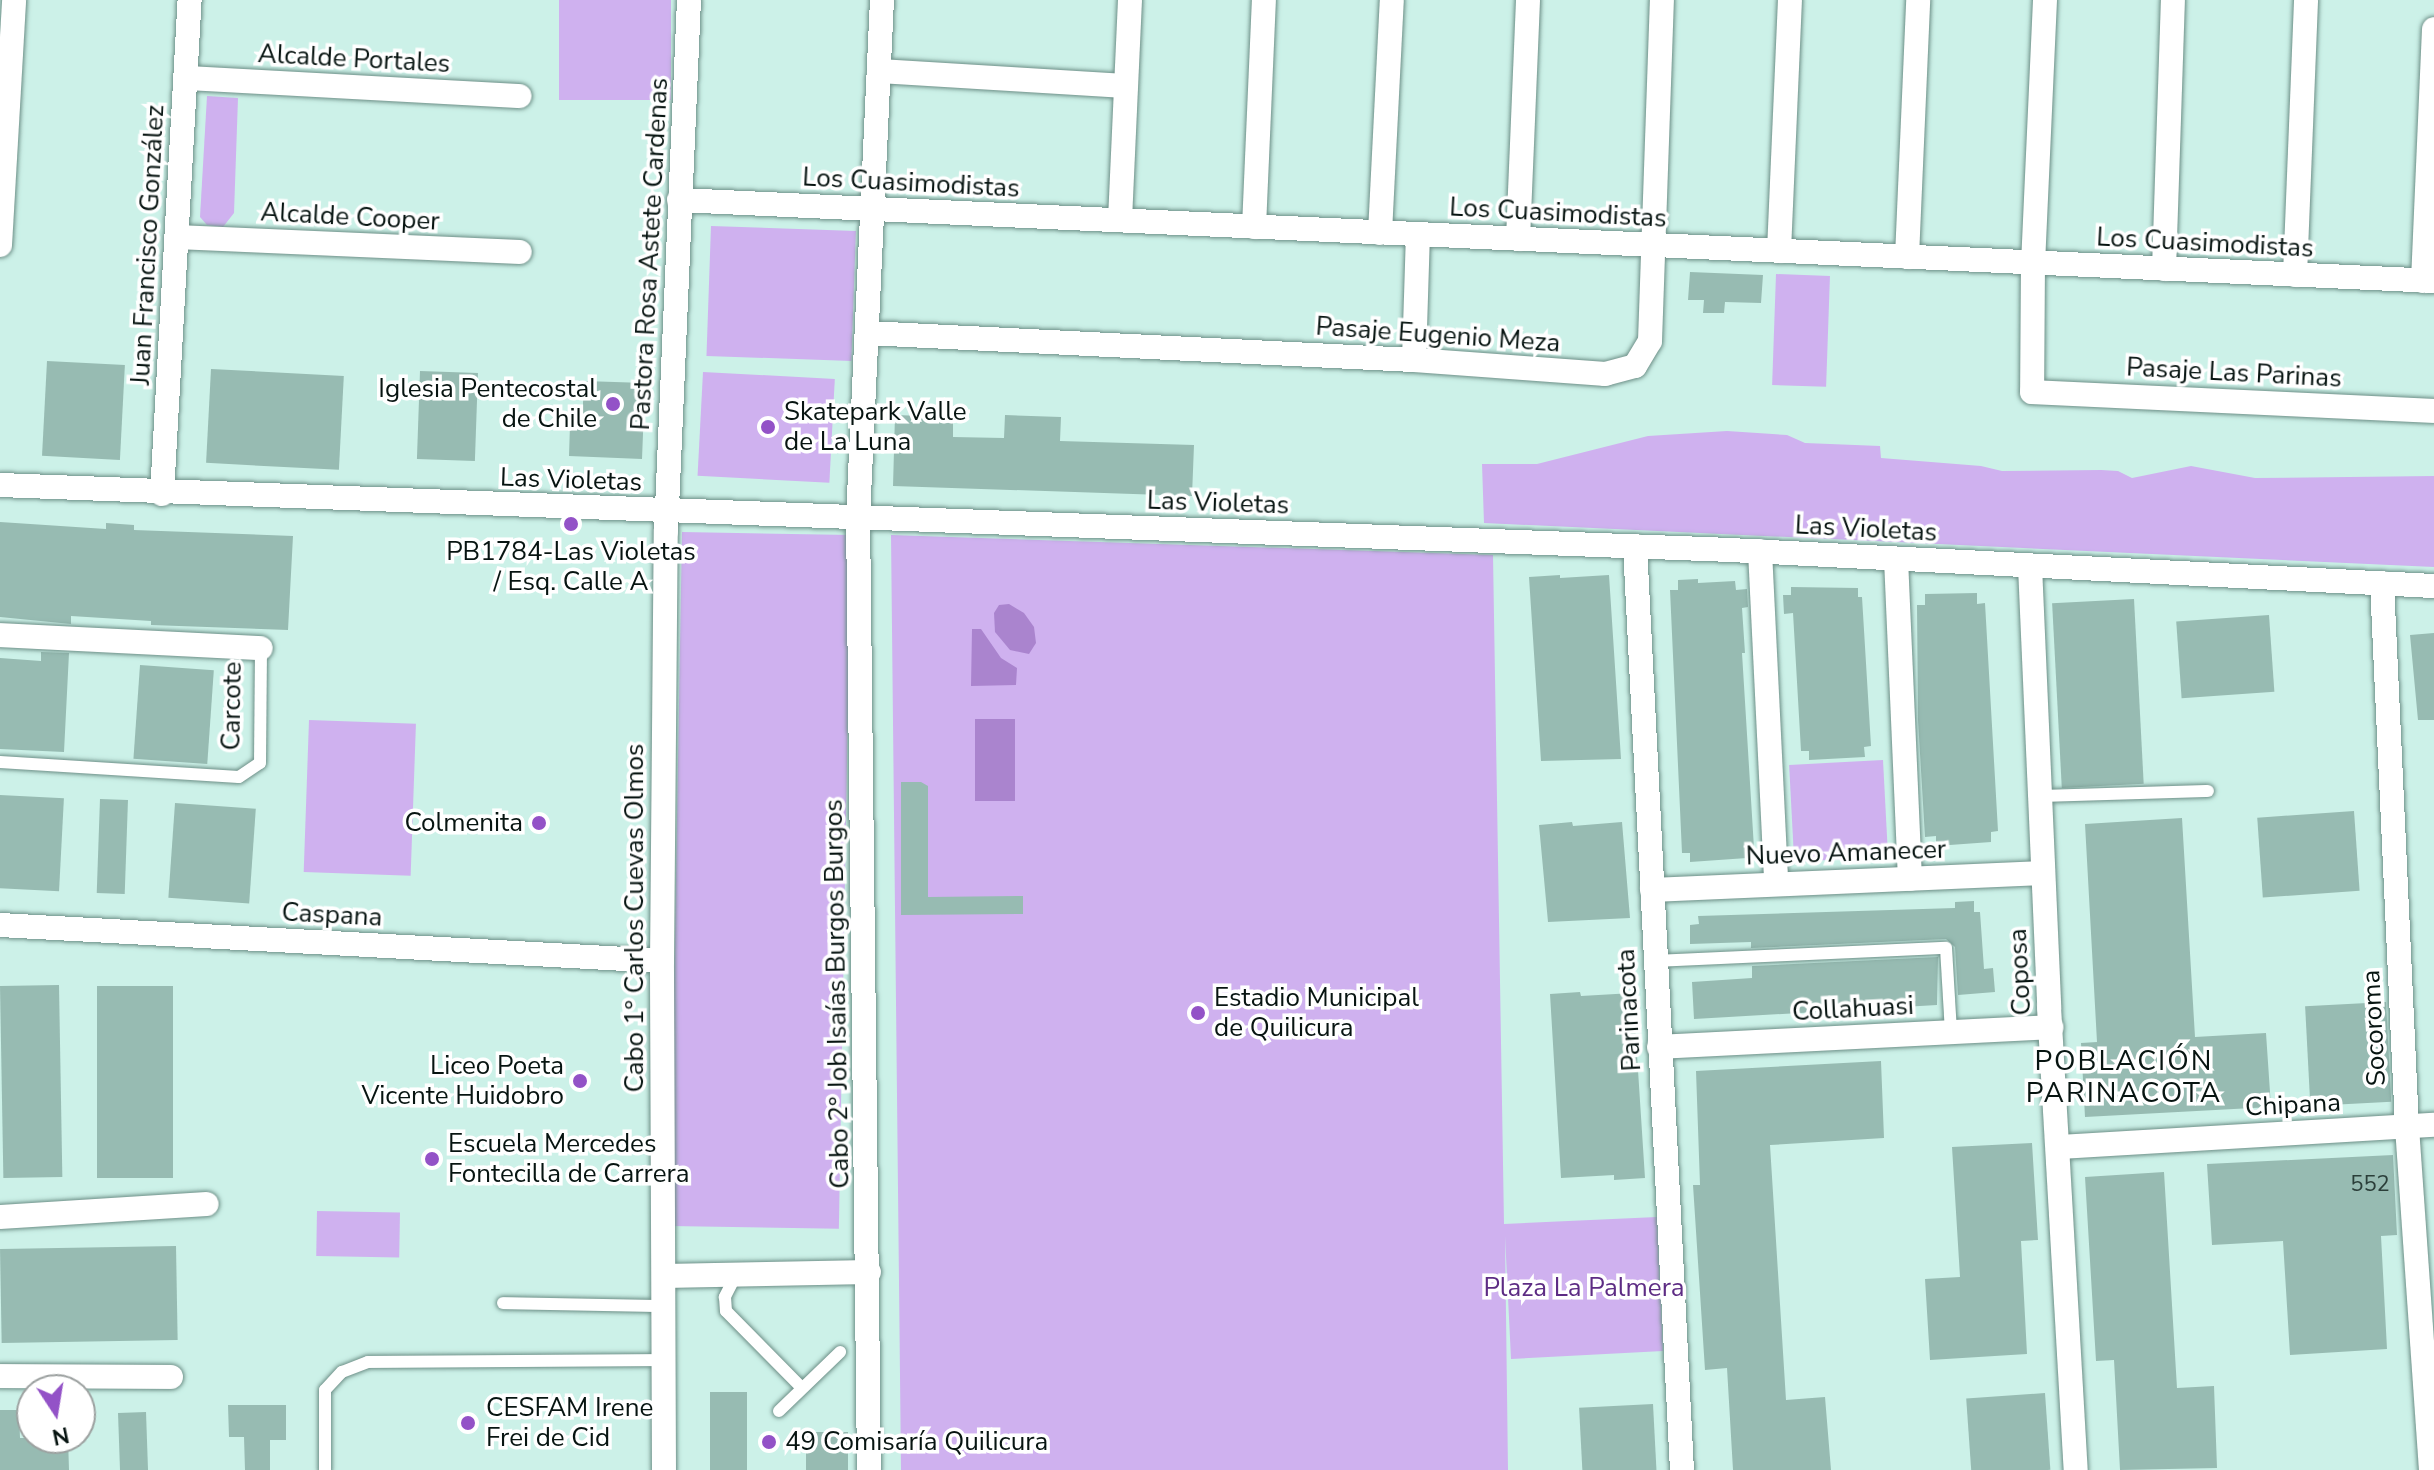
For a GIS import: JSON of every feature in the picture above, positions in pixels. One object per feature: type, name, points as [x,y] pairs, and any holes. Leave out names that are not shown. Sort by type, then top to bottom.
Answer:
[{"type":"street","points":[[0,245],[14,0]]},
{"type":"street","name":"Juan Francisco González","points":[[162,494],[190,0]]},
{"type":"street","name":"Pastora Rosa Astete Cardenas","points":[[666,511],[689,0]]},
{"type":"street","name":"Cabo 2° Job Isaías Burgos Burgos","points":[[869,1470],[858,518],[882,0]]},
{"type":"street","points":[[1120,220],[1130,0]]},
{"type":"street","points":[[1254,227],[1264,0]]},
{"type":"street","points":[[1380,233],[1392,0]]},
{"type":"street","points":[[1518,239],[1528,0]]},
{"type":"street","name":"Pasaje Eugenio Meza","points":[[867,333],[1414,360],[1605,374],[1635,366],[1650,341],[1662,0]]},
{"type":"street","points":[[1779,251],[1790,0]]},
{"type":"street","points":[[1907,257],[1918,0]]},
{"type":"street","points":[[2033,263],[2045,0]]},
{"type":"street","points":[[2164,269],[2173,0]]},
{"type":"street","points":[[2295,275],[2306,0]]},
{"type":"street","points":[[2428,281],[2434,29]]},
{"type":"street","points":[[879,71],[1126,86]]},
{"type":"street","name":"Alcalde Portales","points":[[186,78],[520,96]]},
{"type":"street","name":"Los Cuasimodistas","points":[[679,200],[2428,281]]},
{"type":"street","points":[[1414,360],[1418,235]]},
{"type":"street","name":"Alcalde Cooper","points":[[177,237],[520,252]]},
{"type":"street","name":"Pasaje Las Parinas","points":[[2033,263],[2032,392],[2434,411]]},
{"type":"street","name":"Las Violetas","points":[[0,485],[162,494],[1760,551],[2434,586]]},
{"type":"street","name":"Cabo 1° Carlos Cuevas Olmos","points":[[664,1470],[662,961],[666,511]]},
{"type":"street","name":"Parinacota","points":[[1635,546],[1682,1470]]},
{"type":"street","points":[[1760,551],[1776,884]]},
{"type":"street","points":[[1896,559],[1910,879]]},
{"type":"street","name":"Coposa","points":[[2030,566],[2039,796],[2076,1470]]},
{"type":"street","name":"Socoroma","points":[[2382,583],[2407,1127],[2431,1470]]},
{"type":"street","name":"Carcote","points":[[0,635],[261,648]]},
{"type":"street","name":"Nuevo Amanecer","points":[[1652,890],[2043,873]]},
{"type":"street","name":"Caspana","points":[[0,925],[662,961]]},
{"type":"street","name":"Collahuasi","points":[[1659,1047],[2051,1027]]},
{"type":"street","name":"Chipana","points":[[2059,1147],[2434,1125]]},
{"type":"street","points":[[0,1217],[207,1204]]},
{"type":"street","points":[[664,1276],[869,1272]]},
{"type":"street","points":[[0,1376],[171,1377]]},
{"type":"lane","name":"Carcote","points":[[0,762],[239,777],[260,763],[261,648]]},
{"type":"lane","points":[[2039,796],[2208,791]]},
{"type":"lane","points":[[1655,961],[1946,948],[1951,1033]]},
{"type":"lane","points":[[736,1275],[725,1297],[726,1311],[802,1388]]},
{"type":"lane","points":[[503,1303],[664,1306]]},
{"type":"lane","points":[[779,1411],[840,1352]]},
{"type":"lane","points":[[325,1470],[325,1390],[342,1372],[368,1362],[664,1360]]},
{"type":"green space","points":[[559,0],[671,0],[671,100],[559,100]]},
{"type":"green space","points":[[207,96],[238,98],[234,213],[223,227],[207,225],[200,217]]},
{"type":"green space","points":[[711,226],[856,231],[851,361],[706,356]]},
{"type":"green space","points":[[1776,274],[1830,276],[1826,387],[1772,385]]},
{"type":"green space","name":"Skatepark Valle de La Luna","points":[[703,372],[835,379],[829,483],[698,476]]},
{"type":"green space","points":[[1727,431],[1787,435],[1805,443],[1880,446],[1881,458],[1981,466],[2002,471],[2101,470],[2118,471],[2132,478],[2191,466],[2255,478],[2434,476],[2434,567],[1484,523],[1482,464],[1537,464],[1648,436]]},
{"type":"green space","points":[[682,532],[851,535],[839,1229],[670,1226]]},
{"type":"green space","name":"Estadio Municipal de Quilicura","points":[[891,535],[1493,555],[1504,1224],[1657,1217],[1663,1351],[1511,1359],[1505,1236],[1508,1470],[901,1470]]},
{"type":"green space","points":[[309,720],[416,724],[411,876],[304,872]]},
{"type":"green space","points":[[1883,760],[1888,857],[1794,862],[1789,765]]},
{"type":"green space","points":[[317,1211],[400,1212],[399,1257],[316,1256]]},
{"type":"shaded area","points":[[1009,604],[1024,613],[1034,627],[1036,643],[1029,654],[1010,650],[995,632],[994,613],[999,605]]},
{"type":"shaded area","points":[[972,629],[981,629],[1001,658],[1017,668],[1016,685],[971,686]]},
{"type":"shaded area","points":[[975,719],[1015,719],[1015,801],[975,801]]},
{"type":"building","points":[[1690,272],[1763,275],[1761,303],[1725,302],[1724,313],[1703,313],[1704,300],[1688,300]]},
{"type":"building","points":[[47,361],[125,365],[120,460],[42,456]]},
{"type":"building","points":[[211,369],[344,376],[339,470],[206,463]]},
{"type":"building","points":[[420,371],[478,373],[475,461],[417,459]]},
{"type":"building","name":"Iglesia Pentecostal de Chile","points":[[584,381],[645,383],[642,459],[569,456],[570,425],[582,425]]},
{"type":"building","points":[[895,415],[953,417],[953,437],[1004,438],[1005,415],[1061,417],[1060,441],[1194,445],[1192,496],[893,486]]},
{"type":"building","points":[[0,522],[106,529],[106,523],[134,525],[134,530],[293,536],[288,630],[151,625],[151,621],[71,616],[71,624],[0,617]]},
{"type":"building","points":[[1560,575],[1560,578],[1609,575],[1621,759],[1541,761],[1529,577]]},
{"type":"building","points":[[1698,579],[1698,583],[1735,581],[1736,590],[1747,589],[1748,607],[1742,608],[1745,653],[1742,653],[1754,848],[1746,849],[1747,858],[1690,862],[1690,853],[1682,853],[1670,590],[1678,590],[1678,580]]},
{"type":"building","points":[[1791,587],[1858,588],[1858,597],[1862,597],[1871,746],[1864,747],[1865,757],[1809,760],[1809,751],[1801,751],[1793,613],[1784,614],[1783,595],[1791,595]]},
{"type":"building","points":[[1977,593],[1977,604],[1985,603],[1998,831],[1991,832],[1991,842],[1936,846],[1936,836],[1925,837],[1918,720],[1917,605],[1925,605],[1925,594]]},
{"type":"building","points":[[2134,599],[2144,784],[2062,788],[2052,603]]},
{"type":"building","points":[[2269,615],[2274,692],[2182,698],[2176,621]]},
{"type":"building","points":[[2434,633],[2434,720],[2418,720],[2410,635]]},
{"type":"building","points":[[41,652],[69,653],[64,752],[0,749],[0,658],[41,661]]},
{"type":"building","points":[[140,665],[214,670],[207,764],[133,759]]},
{"type":"building","points":[[901,782],[921,782],[928,786],[928,897],[1023,896],[1023,914],[901,915]]},
{"type":"building","points":[[0,795],[64,798],[59,891],[0,888]]},
{"type":"building","points":[[100,799],[128,800],[125,894],[97,893]]},
{"type":"building","points":[[175,803],[256,809],[249,903],[168,898]]},
{"type":"building","points":[[2354,811],[2360,891],[2263,898],[2257,818]]},
{"type":"building","points":[[2182,818],[2195,1037],[2266,1033],[2271,1107],[2085,1117],[2081,1043],[2097,1042],[2085,824]]},
{"type":"building","points":[[1572,822],[1573,826],[1622,822],[1630,918],[1548,922],[1539,825]]},
{"type":"building","points":[[1974,901],[1974,912],[1980,912],[1984,969],[1993,968],[1995,992],[1958,995],[1955,947],[1946,939],[1751,948],[1751,942],[1690,944],[1690,925],[1699,924],[1698,916],[1955,908],[1955,902]]},
{"type":"building","points":[[1938,957],[1937,1005],[1694,1019],[1692,982],[1752,978],[1752,966]]},
{"type":"building","points":[[59,985],[62,1177],[3,1178],[0,986]]},
{"type":"building","points":[[97,986],[173,986],[173,1178],[97,1178]]},
{"type":"building","points":[[1580,992],[1581,996],[1633,993],[1645,1178],[1614,1180],[1614,1175],[1561,1178],[1550,994]]},
{"type":"building","points":[[2386,1002],[2391,1102],[2310,1106],[2305,1006]]},
{"type":"building","points":[[1881,1061],[1884,1138],[1770,1145],[1786,1400],[1825,1397],[1831,1470],[1733,1470],[1727,1368],[1705,1370],[1693,1185],[1700,1185],[1696,1071]]},
{"type":"building","points":[[2032,1143],[2038,1240],[2021,1241],[2027,1354],[1930,1360],[1925,1279],[1960,1277],[1952,1147]]},
{"type":"building","points":[[2393,1155],[2397,1235],[2381,1236],[2387,1349],[2290,1355],[2283,1241],[2212,1245],[2207,1164]]},
{"type":"building","points":[[2164,1172],[2177,1388],[2214,1386],[2217,1468],[2120,1470],[2114,1360],[2096,1361],[2085,1177]]},
{"type":"building","points":[[176,1246],[178,1340],[2,1343],[0,1249]]},
{"type":"building","points":[[710,1392],[747,1392],[747,1470],[710,1470]]},
{"type":"building","points":[[2045,1393],[2050,1470],[1971,1470],[1966,1399]]},
{"type":"building","points":[[1653,1404],[1656,1470],[1582,1470],[1579,1408]]},
{"type":"building","points":[[228,1405],[286,1405],[286,1440],[270,1440],[270,1470],[245,1470],[244,1437],[229,1437]]},
{"type":"building","points":[[0,1410],[16,1410],[16,1454],[68,1454],[69,1470],[0,1470]]},
{"type":"building","points":[[146,1412],[148,1470],[120,1470],[118,1413]]},
{"type":"building","points":[[806,1432],[848,1432],[848,1470],[806,1470]]},
{"type":"place","name":"Iglesia Pentecostal de Chile","points":[[613,404]]},
{"type":"place","name":"Skatepark Valle de La Luna","points":[[768,427]]},
{"type":"place","name":"PB1784-Las Violetas / Esq. Calle A","points":[[571,524]]},
{"type":"place","name":"Colmenita","points":[[539,823]]},
{"type":"place","name":"Estadio Municipal de Quilicura","points":[[1198,1013]]},
{"type":"place","name":"Liceo Poeta Vicente Huidobro","points":[[580,1081]]},
{"type":"place","name":"Escuela Mercedes Fontecilla de Carrera","points":[[432,1159]]},
{"type":"place","name":"CESFAM Irene Frei de Cid","points":[[468,1423]]},
{"type":"place","name":"49 Comisaría Quilicura","points":[[769,1442]]},
{"type":"district","name":"POBLACIÓN PARINACOTA","points":[[2124,1077]]},
{"type":"park label","name":"Plaza La Palmera","points":[[1584,1288]]}]
